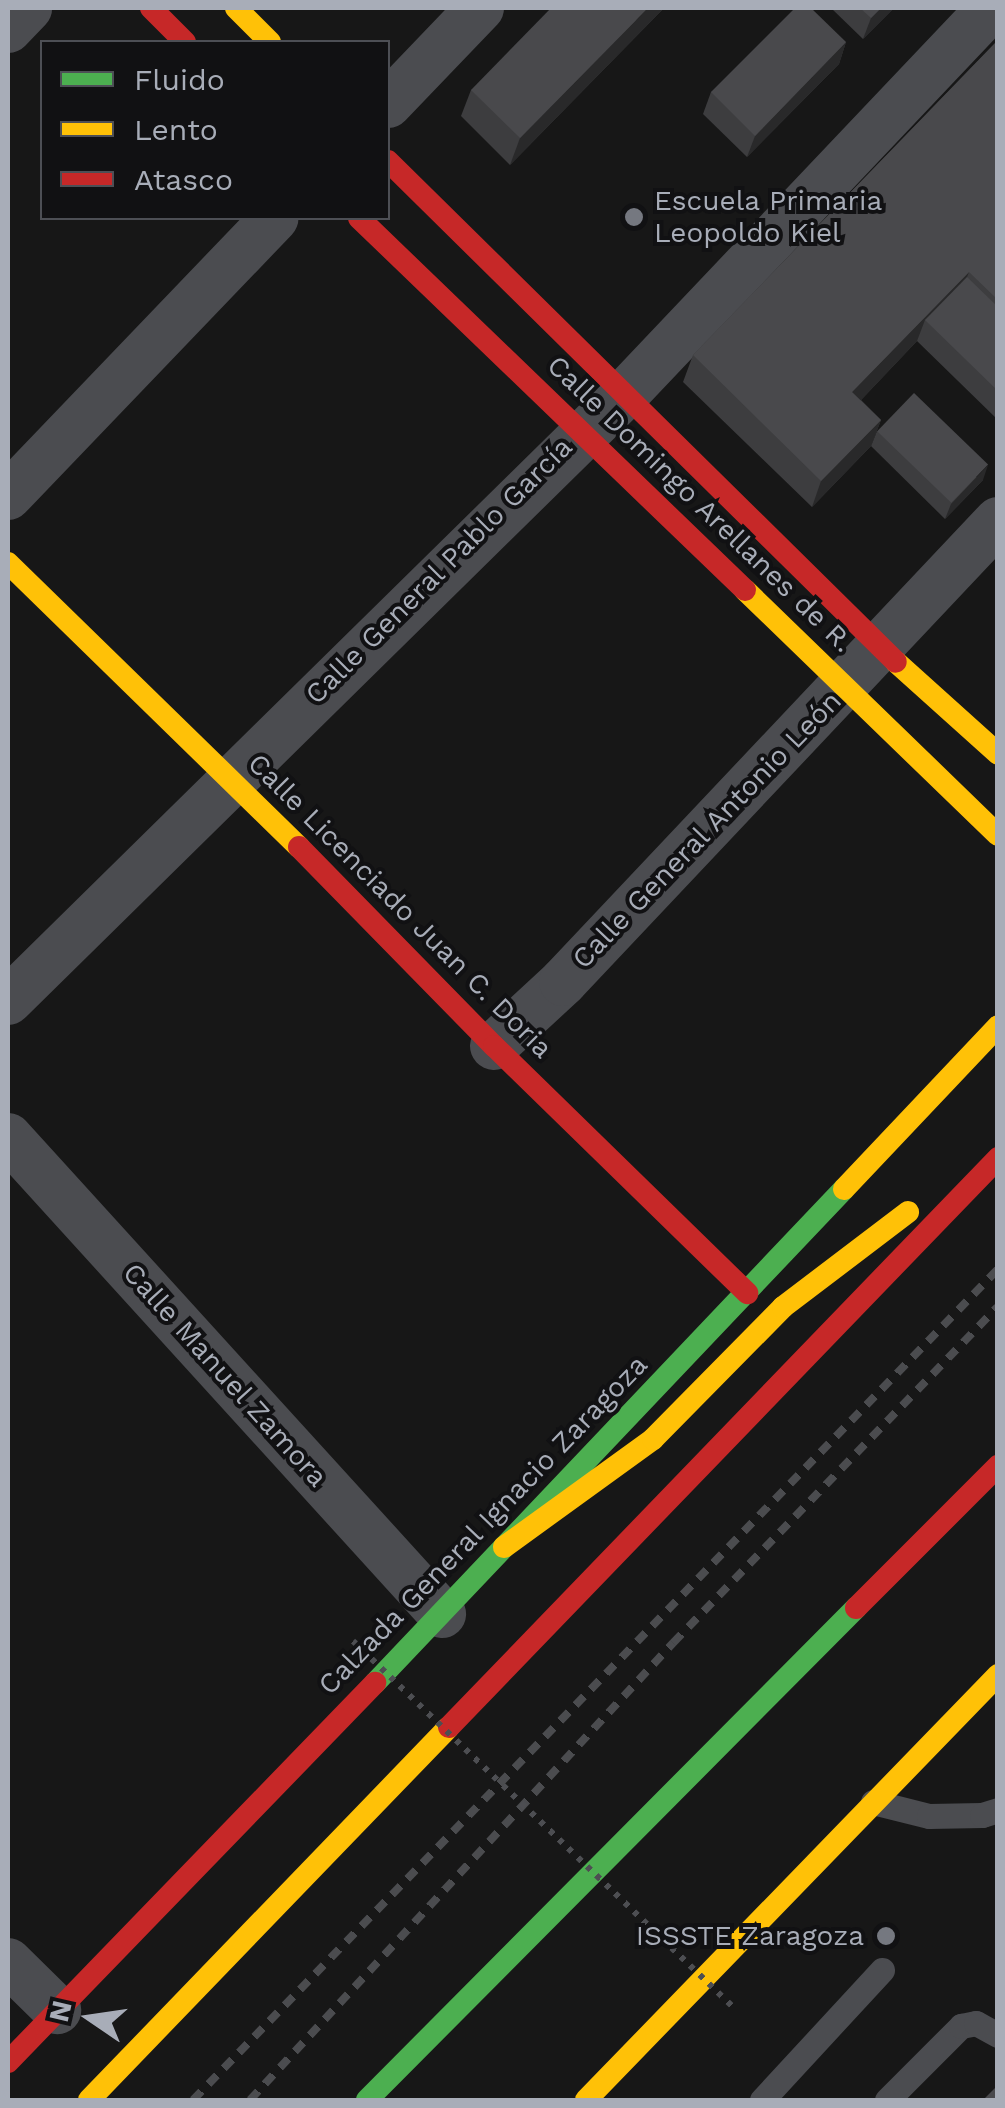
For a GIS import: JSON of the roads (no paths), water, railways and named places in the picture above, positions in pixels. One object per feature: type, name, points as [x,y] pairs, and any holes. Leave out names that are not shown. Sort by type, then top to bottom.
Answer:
[{"type":"main road","points":[[151,8],[183,40]]},
{"type":"main road","points":[[236,8],[268,40]]},
{"type":"main road","name":"Calle Domingo Arellanes de R.","points":[[390,163],[879,647],[998,754]]},
{"type":"main road","name":"Calle Domingo Arellanes de R.","points":[[361,220],[998,834]]},
{"type":"main road","name":"Calle Licenciado Juan C. Doria","points":[[8,563],[231,777],[494,1046],[747,1293]]},
{"type":"main road","name":"Calzada General Ignacio Zaragoza","points":[[8,2062],[442,1614],[998,1026]]},
{"type":"main road","points":[[504,1547],[653,1439],[783,1308],[998,1144]]},
{"type":"main road","points":[[89,2100],[998,1158]]},
{"type":"main road","points":[[367,2100],[998,1466]]},
{"type":"main road","points":[[586,2100],[998,1675]]},
{"type":"street","points":[[8,29],[28,8]]},
{"type":"street","points":[[390,102],[480,8]]},
{"type":"street","name":"Calle General Pablo García","points":[[8,1001],[582,431],[624,395],[991,8]]},
{"type":"street","points":[[8,496],[273,220]]},
{"type":"street","name":"Calle General Antonio León","points":[[494,1046],[563,982],[998,521]]},
{"type":"street","name":"Calle Manuel Zamora","points":[[8,1137],[442,1614]]},
{"type":"street","points":[[8,1962],[57,2010]]},
{"type":"lane","points":[[873,1802],[929,1816],[982,1815],[998,1810]]},
{"type":"lane","points":[[762,2100],[882,1970]]},
{"type":"lane","points":[[887,2100],[961,2026],[976,2023],[998,2035]]},
{"type":"railway","points":[[193,2100],[998,1269]]},
{"type":"railway","points":[[250,2100],[673,1643],[998,1307]]},
{"type":"place","name":"Escuela Primaria Leopoldo Kiel","points":[[634,217]]},
{"type":"place","name":"ISSSTE Zaragoza","points":[[886,1936]]}]
